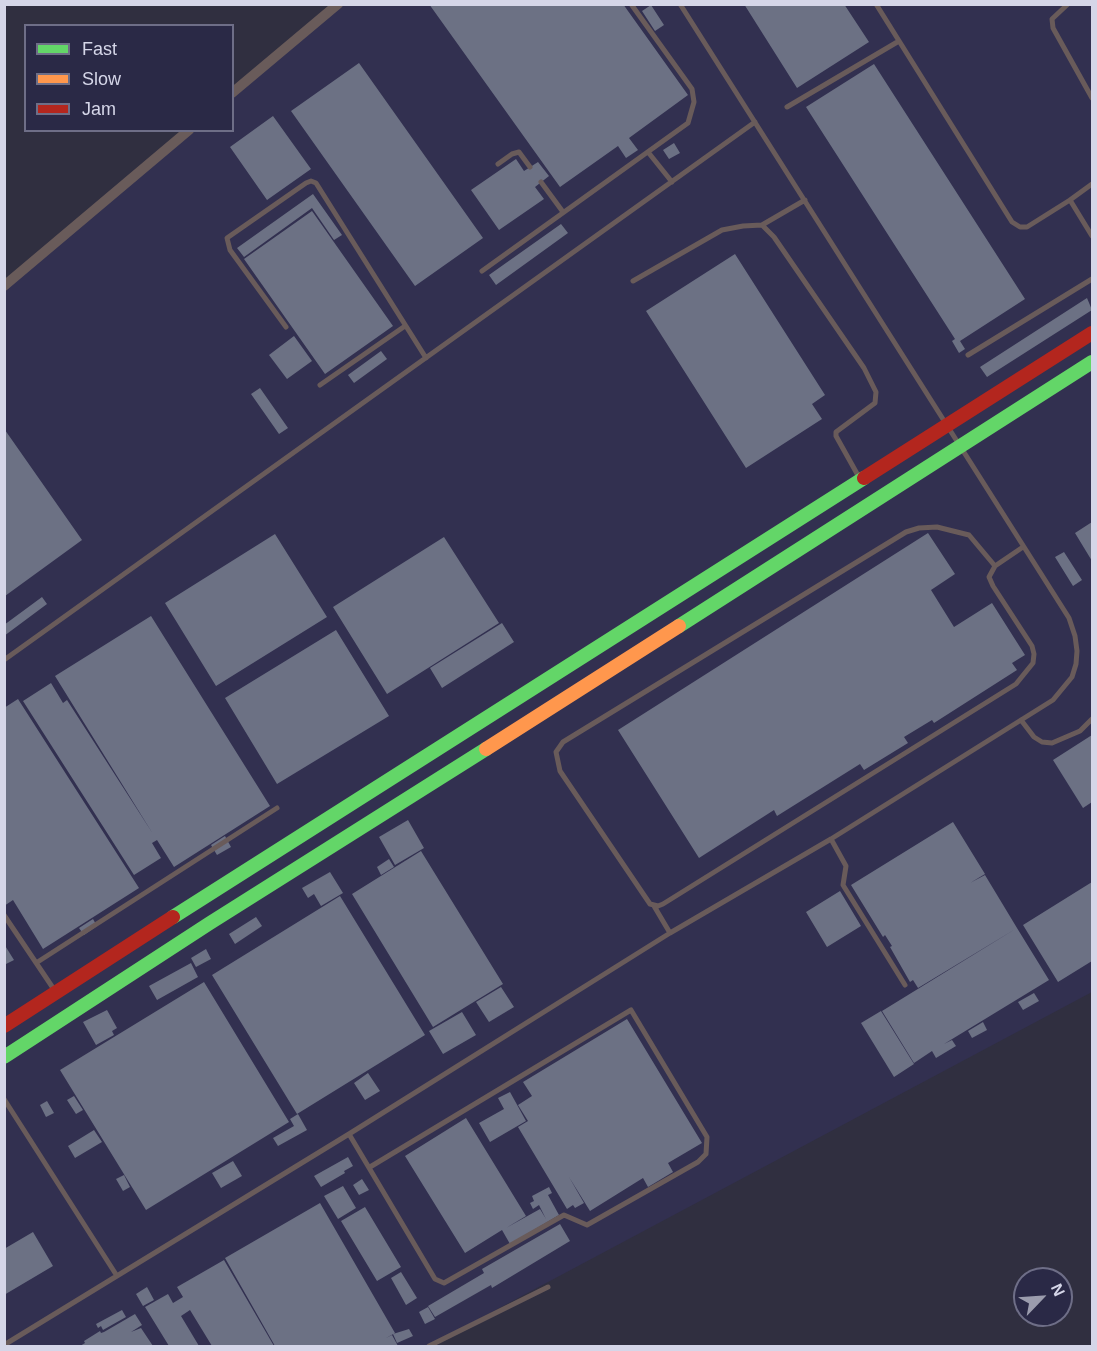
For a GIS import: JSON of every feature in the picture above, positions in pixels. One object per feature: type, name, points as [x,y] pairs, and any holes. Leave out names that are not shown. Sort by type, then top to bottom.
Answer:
[{"type":"street","points":[[234,91],[338,4]]},
{"type":"street","points":[[6,281],[187,132]]},
{"type":"street","points":[[4,1026],[1092,333]]},
{"type":"street","points":[[4,1057],[210,923],[1092,362]]},
{"type":"street","points":[[441,747],[455,769]]},
{"type":"lane","points":[[482,271],[688,123],[694,102],[692,89],[631,4]]},
{"type":"lane","points":[[4,1345],[350,1134],[670,933],[831,839],[1053,700],[1061,693],[1074,670],[1077,651],[1076,636],[1069,618],[680,4]]},
{"type":"lane","points":[[876,4],[1012,222],[1020,227],[1028,227],[1092,184]]},
{"type":"lane","points":[[1068,4],[1052,19],[1053,28],[1092,98]]},
{"type":"lane","points":[[787,106],[898,41]]},
{"type":"lane","points":[[4,660],[755,122]]},
{"type":"lane","points":[[498,164],[519,152],[530,167]]},
{"type":"lane","points":[[648,152],[672,182]]},
{"type":"lane","points":[[286,327],[230,250],[227,238],[311,181],[316,183],[426,358]]},
{"type":"lane","points":[[541,182],[563,212]]},
{"type":"lane","points":[[633,281],[723,230],[762,225],[805,200]]},
{"type":"lane","points":[[1070,200],[1092,236]]},
{"type":"lane","points":[[762,225],[774,237],[864,368],[876,392],[875,403],[836,432],[836,436],[861,480]]},
{"type":"lane","points":[[968,355],[1092,279]]},
{"type":"lane","points":[[321,385],[405,326]]},
{"type":"lane","points":[[670,933],[654,906],[646,899],[560,771],[556,752],[562,742],[906,532],[919,528],[937,527],[969,535],[995,566]]},
{"type":"lane","points":[[654,906],[663,904],[1016,684],[1033,663],[1032,646],[989,577],[995,566],[1023,547]]},
{"type":"lane","points":[[1021,720],[1034,737],[1042,742],[1052,743],[1080,731],[1092,719]]},
{"type":"lane","points":[[36,963],[277,808]]},
{"type":"lane","points":[[831,839],[846,866],[843,885],[905,986]]},
{"type":"lane","points":[[4,915],[56,993]]},
{"type":"lane","points":[[350,1134],[435,1279],[444,1283],[564,1215],[587,1225],[698,1162],[706,1154],[707,1137],[631,1010],[370,1167]]},
{"type":"lane","points":[[4,1099],[117,1276]]},
{"type":"lane","points":[[429,1347],[548,1287]]},
{"type":"shaded area","points":[[340,5],[1092,5],[1092,992],[428,1346],[5,1346],[5,285],[188,132],[234,132],[234,93]]},
{"type":"building","points":[[429,4],[623,4],[688,95],[629,138],[638,150],[626,158],[618,146],[560,187]]},
{"type":"building","points":[[744,4],[844,4],[869,42],[797,88]]},
{"type":"building","points":[[651,5],[664,25],[655,31],[642,11]]},
{"type":"building","points":[[359,63],[483,238],[415,286],[291,111]]},
{"type":"building","points":[[874,64],[1025,299],[960,341],[965,349],[959,353],[952,341],[955,339],[806,107]]},
{"type":"building","points":[[273,116],[311,169],[267,200],[230,147]]},
{"type":"building","points":[[674,143],[680,153],[669,159],[663,150]]},
{"type":"building","points":[[516,159],[524,171],[538,162],[549,176],[535,187],[544,199],[499,230],[471,190]]},
{"type":"building","points":[[313,194],[342,235],[334,240],[312,208],[244,257],[237,248]]},
{"type":"building","points":[[312,211],[393,326],[325,374],[244,259]]},
{"type":"building","points":[[561,224],[568,233],[496,285],[489,275]]},
{"type":"building","points":[[735,254],[825,395],[812,404],[822,419],[746,468],[646,311]]},
{"type":"building","points":[[1087,298],[1092,310],[987,377],[980,367]]},
{"type":"building","points":[[294,336],[312,361],[287,379],[269,355]]},
{"type":"building","points":[[381,351],[387,359],[354,383],[348,375]]},
{"type":"building","points":[[260,388],[288,428],[279,434],[251,394]]},
{"type":"building","points":[[5,430],[82,540],[5,596]]},
{"type":"building","points":[[1092,522],[1092,561],[1075,533]]},
{"type":"building","points":[[928,533],[955,574],[931,590],[954,627],[992,603],[1025,655],[1012,663],[1017,670],[934,723],[932,720],[904,737],[908,743],[864,770],[860,764],[777,816],[774,810],[699,858],[618,730]]},
{"type":"building","points":[[275,534],[327,617],[216,686],[165,603]]},
{"type":"building","points":[[444,537],[499,623],[387,694],[333,607]]},
{"type":"building","points":[[1064,552],[1082,580],[1073,586],[1055,557]]},
{"type":"building","points":[[42,597],[47,604],[4,636],[4,625]]},
{"type":"building","points":[[151,616],[270,806],[174,867],[157,840],[152,843],[161,858],[134,875],[23,701],[51,683],[63,703],[67,700],[153,834],[55,676]]},
{"type":"building","points":[[502,623],[514,642],[442,688],[430,668]]},
{"type":"building","points":[[336,630],[389,716],[277,784],[225,698]]},
{"type":"building","points":[[18,699],[139,888],[43,949],[13,900],[4,906],[4,708]]},
{"type":"building","points":[[1092,735],[1092,802],[1083,808],[1053,760]]},
{"type":"building","points":[[408,820],[424,848],[395,865],[379,837]]},
{"type":"building","points":[[953,822],[985,874],[970,883],[985,875],[1017,928],[918,988],[913,980],[910,982],[890,947],[892,946],[885,935],[883,937],[851,885]]},
{"type":"building","points":[[225,836],[231,847],[217,855],[211,845]]},
{"type":"building","points":[[421,851],[503,984],[433,1027],[352,894]]},
{"type":"building","points":[[389,859],[394,867],[381,875],[377,867]]},
{"type":"building","points":[[330,872],[343,893],[321,906],[314,894],[308,898],[302,888]]},
{"type":"building","points":[[1092,882],[1092,961],[1058,982],[1023,925]]},
{"type":"building","points":[[840,891],[861,926],[827,947],[806,912]]},
{"type":"building","points":[[340,896],[425,1035],[297,1114],[212,975]]},
{"type":"building","points":[[256,917],[262,926],[235,944],[229,934]]},
{"type":"building","points":[[93,919],[97,926],[84,935],[79,928]]},
{"type":"building","points":[[1017,928],[1049,980],[944,1044],[952,1040],[956,1046],[936,1058],[932,1051],[914,1063],[882,1011]]},
{"type":"building","points":[[4,944],[14,960],[4,965]]},
{"type":"building","points":[[206,949],[211,959],[196,967],[191,958]]},
{"type":"building","points":[[191,963],[198,977],[157,1000],[149,986]]},
{"type":"building","points":[[204,982],[289,1122],[146,1210],[60,1070]]},
{"type":"building","points":[[501,987],[514,1007],[489,1022],[476,1002]]},
{"type":"building","points":[[1034,993],[1039,1001],[1023,1010],[1018,1002]]},
{"type":"building","points":[[107,1010],[117,1028],[112,1031],[114,1035],[96,1045],[83,1022]]},
{"type":"building","points":[[881,1011],[914,1064],[894,1077],[861,1023]]},
{"type":"building","points":[[462,1012],[476,1035],[443,1054],[429,1031]]},
{"type":"building","points":[[627,1019],[702,1143],[668,1163],[673,1172],[648,1187],[643,1178],[590,1211],[569,1177],[584,1203],[567,1209],[518,1127],[528,1121],[518,1105],[532,1096],[523,1082]]},
{"type":"building","points":[[983,1022],[987,1030],[972,1038],[968,1031]]},
{"type":"building","points":[[368,1073],[380,1091],[365,1100],[354,1083]]},
{"type":"building","points":[[510,1092],[526,1121],[490,1142],[479,1123],[504,1109],[498,1098]]},
{"type":"building","points":[[74,1096],[83,1110],[76,1114],[67,1100]]},
{"type":"building","points":[[47,1101],[54,1113],[46,1117],[40,1105]]},
{"type":"building","points":[[298,1114],[307,1130],[278,1146],[273,1138],[294,1126],[290,1119]]},
{"type":"building","points":[[466,1118],[526,1216],[506,1228],[540,1209],[546,1219],[539,1205],[533,1209],[530,1203],[534,1201],[532,1196],[549,1187],[552,1193],[548,1195],[559,1215],[510,1244],[502,1230],[465,1253],[405,1156]]},
{"type":"building","points":[[94,1130],[102,1142],[75,1158],[68,1146]]},
{"type":"building","points":[[348,1157],[353,1166],[321,1187],[314,1176]]},
{"type":"building","points":[[233,1161],[242,1176],[221,1188],[212,1173]]},
{"type":"building","points":[[124,1175],[130,1187],[123,1191],[116,1179]]},
{"type":"building","points":[[362,1179],[369,1190],[359,1195],[353,1185]]},
{"type":"building","points":[[343,1186],[356,1208],[338,1219],[324,1196]]},
{"type":"building","points":[[320,1203],[395,1333],[386,1338],[392,1335],[398,1346],[275,1346],[225,1258]]},
{"type":"building","points":[[365,1207],[401,1267],[377,1281],[341,1221]]},
{"type":"building","points":[[560,1224],[570,1241],[492,1288],[491,1285],[435,1317],[428,1306],[484,1273],[482,1269]]},
{"type":"building","points":[[33,1232],[53,1266],[4,1295],[4,1249]]},
{"type":"building","points":[[224,1260],[274,1346],[212,1346],[190,1310],[181,1316],[199,1346],[169,1346],[145,1307],[168,1294],[173,1303],[183,1297],[177,1287]]},
{"type":"building","points":[[401,1272],[417,1298],[406,1305],[391,1278]]},
{"type":"building","points":[[147,1287],[154,1300],[143,1306],[136,1294]]},
{"type":"building","points":[[428,1307],[435,1319],[425,1324],[419,1312]]},
{"type":"building","points":[[122,1310],[126,1317],[103,1330],[101,1326],[98,1328],[96,1324]]},
{"type":"building","points":[[135,1314],[142,1325],[131,1332],[141,1328],[153,1346],[80,1346],[100,1331],[104,1332]]},
{"type":"building","points":[[409,1329],[413,1336],[397,1343],[393,1334]]},
{"type":"traffic: fast","points":[[679,626],[1092,362]]},
{"type":"traffic: fast","points":[[173,917],[864,478]]},
{"type":"traffic: fast","points":[[4,1057],[210,923],[486,749]]},
{"type":"traffic: slow","points":[[486,749],[679,626]]},
{"type":"traffic: jam","points":[[864,478],[1092,333]]},
{"type":"traffic: jam","points":[[4,1026],[173,917]]}]
